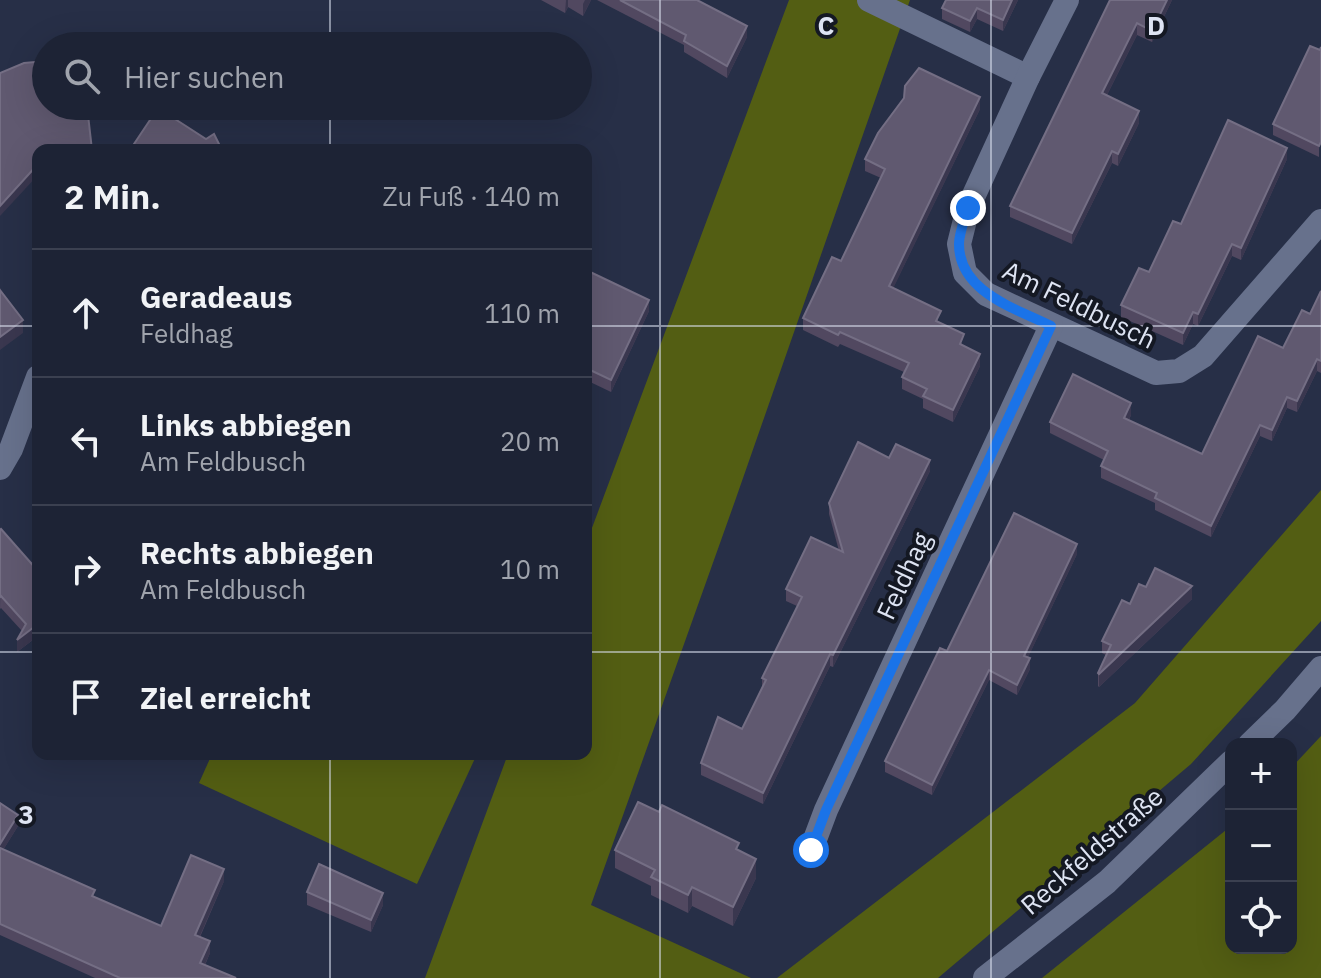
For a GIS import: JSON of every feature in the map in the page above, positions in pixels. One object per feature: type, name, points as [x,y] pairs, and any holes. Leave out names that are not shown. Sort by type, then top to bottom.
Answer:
[{"type":"street","points":[[869,0],[1028,77]]},
{"type":"street","name":"Am Feldbusch","points":[[1067,0],[968,208],[959,244],[965,273],[986,294],[1156,373],[1179,371],[1203,356],[1321,221]]},
{"type":"street","name":"Feldhag","points":[[811,850],[826,810],[1051,326]]},
{"type":"street","points":[[0,468],[11,449],[32,393]]},
{"type":"street","points":[[1256,738],[1321,668]]},
{"type":"street","name":"Reckfeldstraße","points":[[985,978],[1107,882],[1225,768]]},
{"type":"green space","points":[[789,0],[910,0],[591,905],[751,978],[425,978],[506,760],[592,760],[592,528]]},
{"type":"green space","points":[[1321,490],[1321,621],[1191,764],[938,978],[777,978],[1135,703]]},
{"type":"green space","points":[[1321,736],[1321,978],[1042,978],[1225,831],[1225,954],[1297,954],[1297,762]]},
{"type":"green space","points":[[209,760],[474,760],[417,884],[199,783]]},
{"type":"building","points":[[620,0],[697,0],[747,26],[727,66],[684,41],[686,35]]},
{"type":"building","points":[[946,0],[1012,0],[1003,20],[977,8],[970,21],[942,8]]},
{"type":"building","points":[[1110,0],[1167,0],[1152,31],[1137,23],[1102,93],[1139,111],[1118,154],[1112,151],[1072,233],[1010,206]]},
{"type":"building","points":[[1310,46],[1320,50],[1321,47],[1319,146],[1273,124]]},
{"type":"building","points":[[32,62],[32,120],[89,120],[91,144],[32,144],[32,171],[0,206],[0,73]]},
{"type":"building","points":[[919,68],[980,97],[889,286],[941,311],[936,321],[964,334],[960,344],[980,354],[953,410],[923,396],[927,389],[902,377],[909,363],[803,318],[832,257],[841,261],[885,169],[865,159],[878,133],[904,98],[905,86]]},
{"type":"building","points":[[150,120],[177,120],[206,139],[214,134],[219,144],[134,144]]},
{"type":"building","points":[[1228,120],[1287,148],[1241,248],[1232,244],[1198,314],[1193,312],[1183,333],[1121,305],[1139,268],[1149,272],[1173,221],[1181,224]]},
{"type":"building","points":[[592,273],[649,300],[611,380],[592,371]]},
{"type":"building","points":[[0,290],[23,320],[0,337]]},
{"type":"building","points":[[1321,291],[1321,361],[1317,359],[1297,401],[1287,397],[1272,430],[1260,425],[1211,526],[1155,498],[1157,493],[1101,466],[1108,451],[1050,422],[1073,374],[1131,403],[1124,418],[1202,454],[1258,336],[1283,348],[1302,310],[1310,314]]},
{"type":"building","points":[[858,442],[889,458],[896,444],[930,460],[833,655],[830,654],[763,793],[701,763],[718,717],[742,729],[766,680],[762,678],[802,597],[786,589],[811,537],[843,552],[829,503]]},
{"type":"building","points":[[1014,513],[1077,544],[1024,656],[1030,658],[1017,685],[989,670],[932,785],[885,761],[940,648],[947,651]]},
{"type":"building","points":[[0,530],[32,564],[32,629],[17,640],[26,624],[0,597]]},
{"type":"building","points":[[1155,568],[1192,586],[1099,674],[1111,645],[1102,641],[1122,600],[1130,604],[1139,584],[1146,587]]},
{"type":"building","points":[[638,802],[659,812],[662,805],[739,843],[736,849],[756,859],[733,907],[692,887],[688,895],[651,877],[655,870],[615,850]]},
{"type":"building","points":[[0,803],[18,815],[0,844]]},
{"type":"building","points":[[0,848],[95,890],[92,896],[161,926],[191,855],[224,869],[195,935],[210,941],[200,963],[236,978],[120,978],[0,924]]},
{"type":"building","points":[[319,864],[383,893],[371,920],[307,892]]},
{"type":"route","points":[[811,850],[826,810],[1051,326],[986,294],[965,273],[959,244],[968,208]]}]
